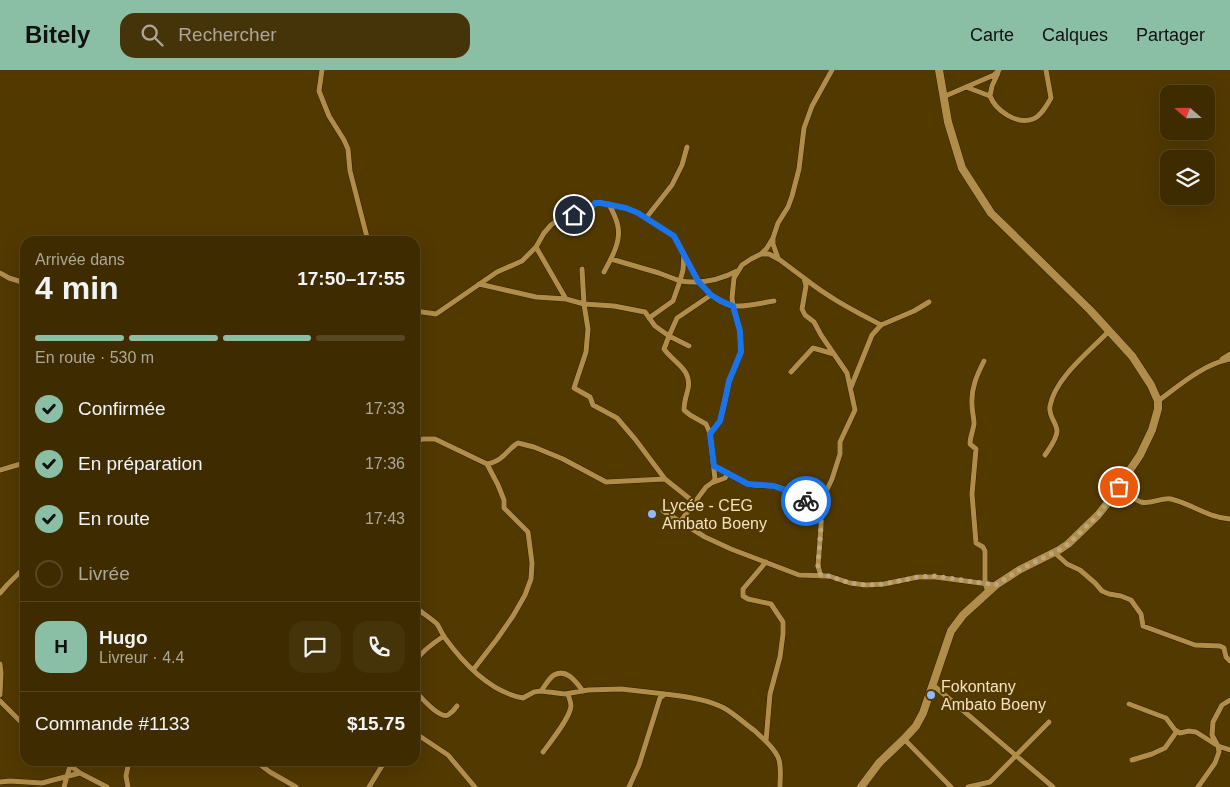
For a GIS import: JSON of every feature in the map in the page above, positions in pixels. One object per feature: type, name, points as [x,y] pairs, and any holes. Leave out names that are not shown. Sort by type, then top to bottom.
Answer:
[{"type":"street","points":[[322,70],[319,91],[329,116],[348,149],[350,171],[367,236]]},
{"type":"street","points":[[710,434],[720,421],[729,381],[741,352],[740,331],[732,298],[734,278],[742,266],[767,248],[778,223],[788,207],[799,168],[804,128],[812,106],[832,70]]},
{"type":"street","points":[[861,787],[879,762],[916,726],[924,713],[951,631],[963,615],[996,585],[1019,570],[1055,553],[1068,544],[1098,515],[1140,455],[1150,436],[1158,409],[1158,401],[1151,385],[1132,356],[1045,265],[991,214],[962,168],[948,122],[939,70]]},
{"type":"street","points":[[943,98],[994,75],[999,70]]},
{"type":"street","points":[[999,70],[992,86],[990,96],[992,103],[1002,112],[1017,119],[1026,120],[1035,118],[1051,98],[1046,70]]},
{"type":"street","points":[[966,88],[990,96]]},
{"type":"street","points":[[646,218],[672,186],[682,165],[687,147]]},
{"type":"street","points":[[420,312],[436,314],[497,272],[522,261],[536,247],[551,225],[562,217],[590,209],[595,203],[609,204],[638,213],[674,236],[698,281],[711,295],[723,302],[733,306],[774,301]]},
{"type":"street","points":[[604,272],[619,237],[618,226],[609,204]]},
{"type":"street","points":[[773,238],[778,259]]},
{"type":"street","points":[[536,247],[566,299]]},
{"type":"street","points":[[649,318],[673,301],[683,270],[684,254]]},
{"type":"street","points":[[761,254],[769,254],[778,259],[821,292],[881,325]]},
{"type":"street","points":[[611,259],[680,281],[690,282],[719,279],[739,270]]},
{"type":"street","points":[[582,269],[588,329],[586,352],[574,388],[590,398],[593,406],[617,418],[665,479],[694,503]]},
{"type":"street","points":[[0,273],[20,281]]},
{"type":"street","points":[[804,278],[806,286],[802,309],[805,315],[814,322],[847,373],[855,410],[840,442],[840,454],[821,507],[818,566],[821,576]]},
{"type":"street","points":[[479,284],[536,297],[566,299],[584,304],[614,306],[645,312],[655,326],[668,336],[689,346]]},
{"type":"street","points":[[711,295],[677,318],[664,349],[686,371],[689,380],[684,400],[684,410],[706,424],[710,434],[715,479],[713,482]]},
{"type":"street","points":[[851,387],[872,335],[881,325],[930,302]]},
{"type":"street","points":[[1045,455],[1058,430],[1049,408],[1056,388],[1109,331]]},
{"type":"street","points":[[791,372],[814,348],[834,354]]},
{"type":"street","points":[[1158,401],[1201,369],[1230,354]]},
{"type":"street","points":[[1217,361],[1230,359]]},
{"type":"street","points":[[984,361],[975,379],[972,392],[974,424],[970,444],[976,449],[972,494],[976,543],[985,551],[985,583],[988,592]]},
{"type":"street","points":[[420,440],[435,439],[487,464],[504,500],[504,508],[528,532],[532,563],[531,579],[525,595],[497,639],[473,670]]},
{"type":"street","points":[[487,464],[503,457],[512,446],[518,443],[564,459],[606,482],[665,479]]},
{"type":"street","points":[[0,470],[20,465]]},
{"type":"street","points":[[714,466],[748,484],[774,486],[785,490],[808,502],[821,514]]},
{"type":"street","points":[[680,522],[706,487],[713,482],[725,478],[728,473]]},
{"type":"street","points":[[1119,487],[1140,501],[1147,503],[1163,498],[1170,499],[1213,516],[1230,519]]},
{"type":"street","points":[[663,511],[705,537],[799,575],[829,576],[850,583],[866,585],[935,576],[996,585]]},
{"type":"street","points":[[1055,553],[1067,564],[1080,570],[1102,591],[1131,600],[1141,614],[1143,626],[1195,645],[1230,646]]},
{"type":"street","points":[[766,562],[743,589],[743,596],[748,600],[771,604],[783,622],[784,634],[770,694],[766,741]]},
{"type":"street","points":[[0,593],[20,572]]},
{"type":"street","points":[[420,612],[437,624],[463,660],[485,681],[514,697],[523,698],[534,692],[541,691],[568,694],[621,688],[683,696],[713,703],[726,709],[766,741],[778,757],[781,767],[780,787]]},
{"type":"street","points":[[420,656],[433,643],[444,636]]},
{"type":"street","points":[[1220,646],[1224,648],[1226,657],[1230,661]]},
{"type":"street","points":[[0,664],[0,695]]},
{"type":"street","points":[[541,691],[553,676],[559,674],[572,677],[583,691]]},
{"type":"street","points":[[933,685],[1053,787]]},
{"type":"street","points":[[543,752],[568,716],[571,706],[568,694]]},
{"type":"street","points":[[629,787],[639,765],[660,698],[665,694]]},
{"type":"street","points":[[420,696],[436,712],[445,716],[449,715],[457,706]]},
{"type":"street","points":[[1198,787],[1216,763],[1220,752],[1212,735],[1213,722],[1222,705],[1230,700]]},
{"type":"street","points":[[0,701],[20,721]]},
{"type":"street","points":[[1129,704],[1166,718],[1175,730],[1180,732],[1196,732],[1218,746],[1230,750]]},
{"type":"street","points":[[968,787],[988,784],[1049,722]]},
{"type":"street","points":[[1132,760],[1166,748],[1178,731]]},
{"type":"street","points":[[422,737],[448,755],[475,787]]},
{"type":"street","points":[[904,739],[951,787]]},
{"type":"street","points":[[64,787],[70,766],[107,787]]},
{"type":"street","points":[[128,766],[126,776],[128,787]]},
{"type":"street","points":[[262,766],[296,787]]},
{"type":"street","points":[[369,787],[383,766]]},
{"type":"street","points":[[0,782],[42,783],[80,773]]},
{"type":"way so far","points":[[806,501],[821,514],[818,566],[821,576],[839,578],[850,583],[866,585],[935,576],[996,585],[1019,570],[1049,556],[1068,544],[1098,515],[1119,487]]},
{"type":"place","name":"Lycée - CEG Ambato Boeny","points":[[652,514]]},
{"type":"place","name":"Fokontany Ambato Boeny","points":[[931,695]]},
{"type":"route","points":[[574,215],[590,209],[595,203],[626,208],[638,213],[674,236],[698,281],[711,295],[733,306],[740,331],[741,352],[729,381],[720,421],[710,434],[714,466],[748,484],[774,486],[806,501]]}]
